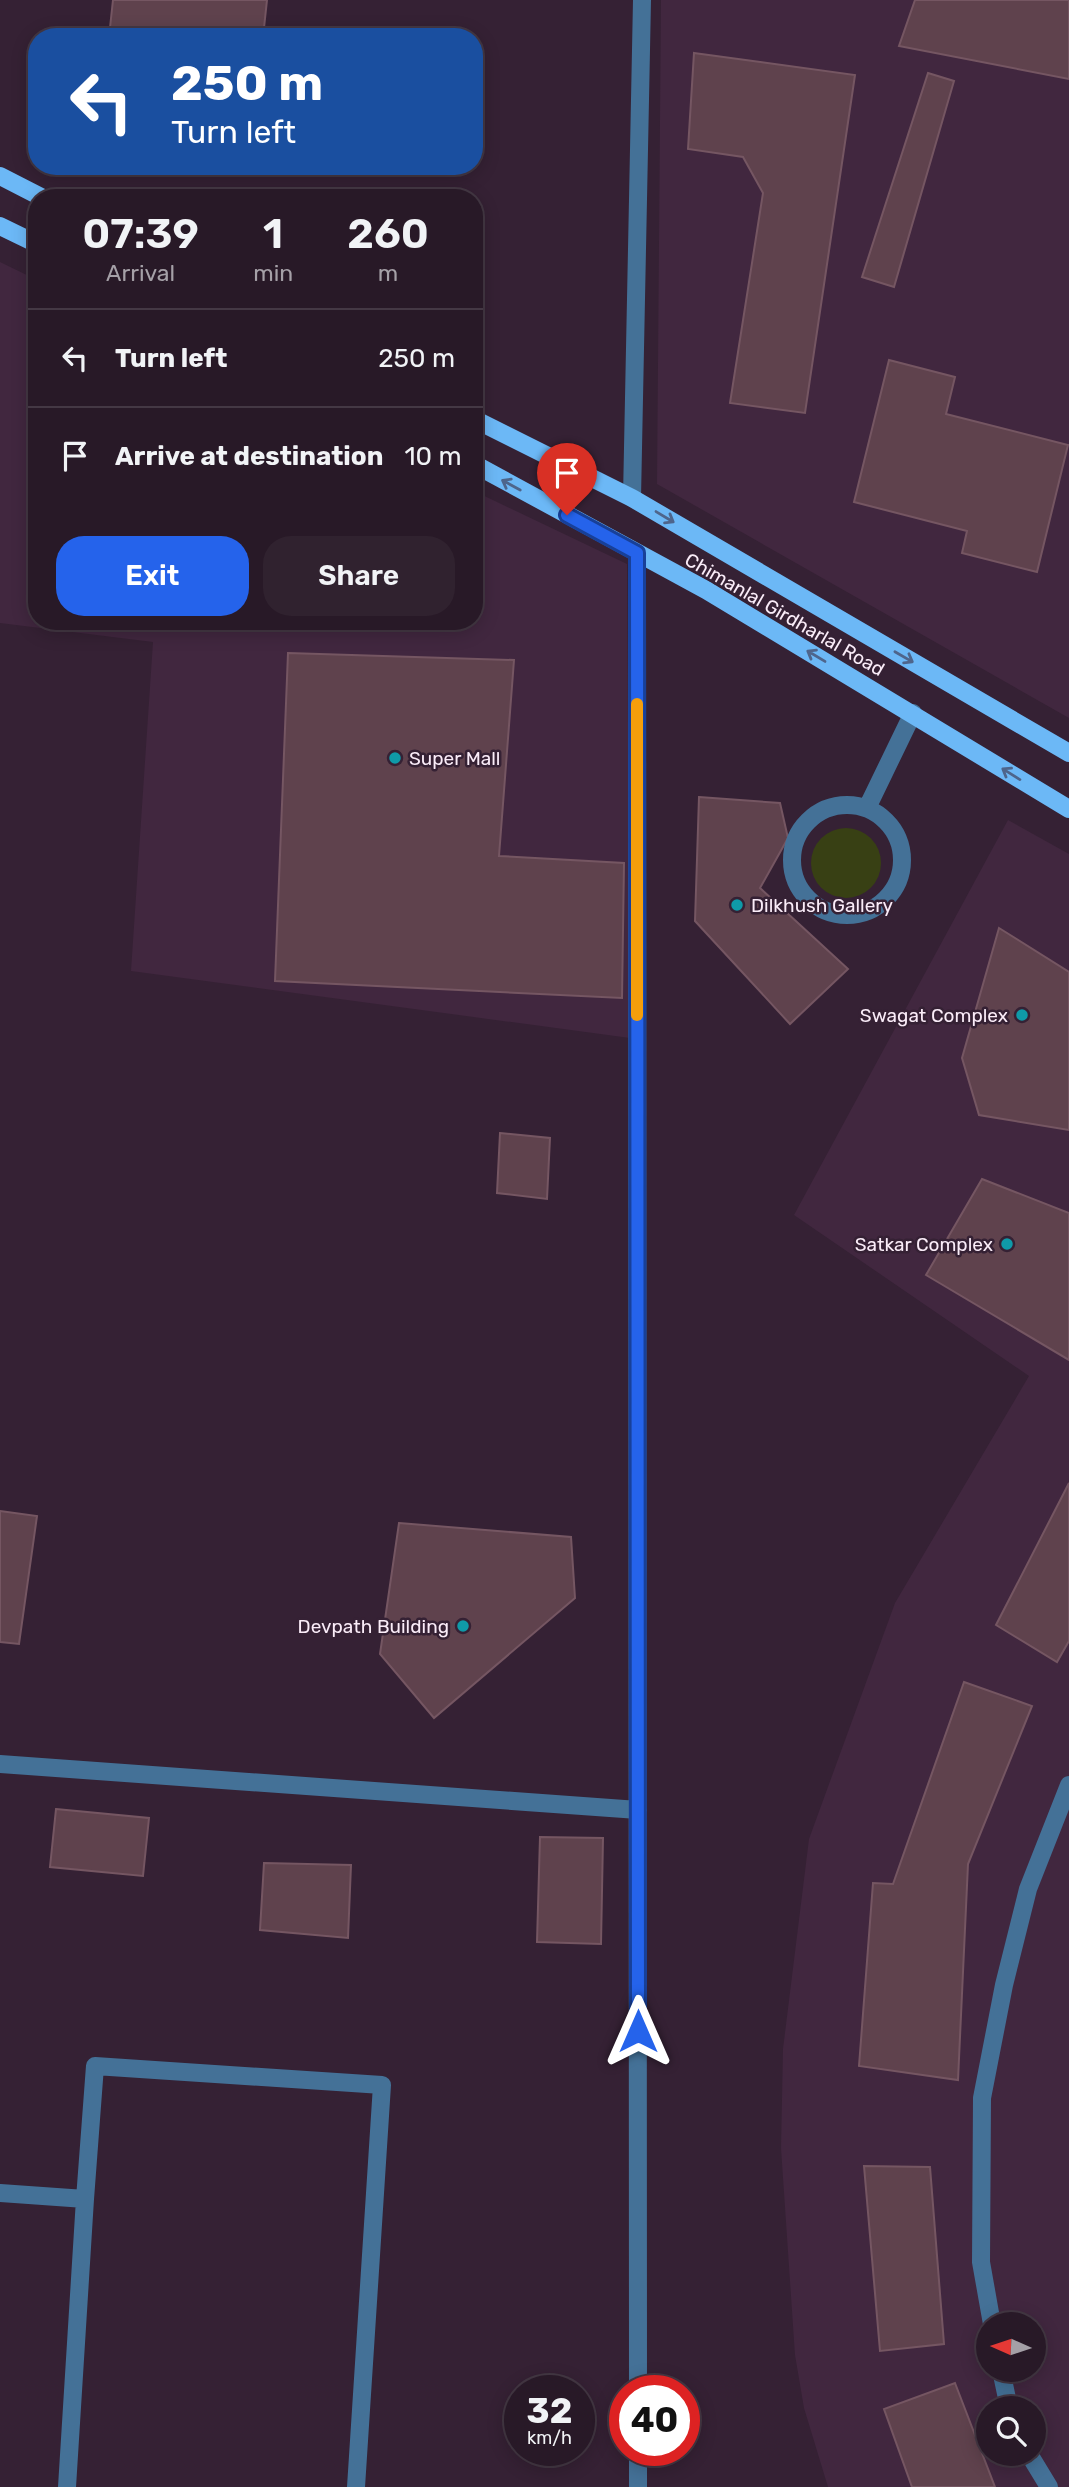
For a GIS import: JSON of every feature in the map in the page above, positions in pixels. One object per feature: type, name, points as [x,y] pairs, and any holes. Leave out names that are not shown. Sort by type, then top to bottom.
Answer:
[{"type":"main road","points":[[0,176],[28,190]]},
{"type":"main road","points":[[0,226],[28,240]]},
{"type":"main road","name":"Chimanlal Girdharlal Road","points":[[483,424],[632,498],[1069,753]]},
{"type":"main road","name":"Chimanlal Girdharlal Road","points":[[483,469],[706,590],[914,713],[1069,809]]},
{"type":"street","points":[[632,498],[642,0]]},
{"type":"street","points":[[637,553],[638,2375]]},
{"type":"street","points":[[867,808],[914,713]]},
{"type":"street","points":[[835,806],[867,808],[881,817],[894,831],[902,862],[900,875],[892,892],[873,908],[852,915],[834,914],[817,906],[798,884],[792,856],[796,838],[817,813],[835,806]]},
{"type":"street","points":[[0,1764],[638,1810]]},
{"type":"street","points":[[990,2312],[981,2262],[982,2098],[1004,1985],[1028,1889],[1069,1785]]},
{"type":"street","points":[[67,2487],[95,2066],[382,2085],[356,2487]]},
{"type":"street","points":[[0,2193],[85,2199]]},
{"type":"street","points":[[638,2466],[638,2487]]},
{"type":"street","points":[[1036,2466],[1049,2487]]},
{"type":"shaded area","points":[[661,0],[1069,0],[1069,718],[657,484]]},
{"type":"shaded area","points":[[0,262],[28,276],[28,626],[0,623]]},
{"type":"shaded area","points":[[483,495],[627,564],[630,1038],[131,971],[153,642],[56,630],[483,630]]},
{"type":"shaded area","points":[[1008,820],[1069,854],[1069,2487],[828,2487],[804,2408],[795,2355],[781,2148],[783,2049],[809,1839],[895,1603],[1029,1376],[794,1215]]},
{"type":"green space","points":[[846,828],[871,838],[881,863],[871,888],[846,898],[821,888],[811,863],[821,838]]},
{"type":"building","points":[[113,0],[267,0],[264,28],[110,28]]},
{"type":"building","points":[[915,0],[1069,0],[1069,79],[899,46]]},
{"type":"building","points":[[694,53],[855,75],[805,413],[730,403],[763,193],[743,157],[688,149]]},
{"type":"building","points":[[928,73],[954,81],[894,287],[862,277]]},
{"type":"building","points":[[889,360],[955,377],[946,414],[1068,445],[1037,572],[962,553],[967,531],[854,502]]},
{"type":"building","name":"Super Mall","points":[[288,653],[514,660],[499,856],[624,863],[622,998],[275,981]]},
{"type":"building","name":"Dilkhush Gallery","points":[[699,797],[780,803],[788,838],[760,888],[848,969],[790,1024],[695,921]]},
{"type":"building","name":"Swagat Complex","points":[[999,928],[1069,972],[1069,1130],[979,1115],[962,1058]]},
{"type":"building","points":[[500,1133],[550,1138],[547,1199],[497,1193]]},
{"type":"building","name":"Satkar Complex","points":[[982,1179],[1069,1213],[1069,1360],[926,1275]]},
{"type":"building","points":[[1069,1483],[1069,1641],[1057,1662],[996,1625]]},
{"type":"building","points":[[0,1511],[37,1516],[19,1644],[0,1642]]},
{"type":"building","name":"Devpath Building","points":[[399,1523],[571,1537],[575,1598],[434,1718],[380,1654]]},
{"type":"building","points":[[964,1682],[1032,1706],[968,1864],[958,2080],[859,2066],[873,1883],[893,1884]]},
{"type":"building","points":[[56,1809],[149,1818],[143,1876],[50,1867]]},
{"type":"building","points":[[540,1837],[603,1838],[601,1944],[537,1942]]},
{"type":"building","points":[[264,1863],[351,1865],[348,1938],[260,1930]]},
{"type":"building","points":[[864,2166],[930,2167],[944,2344],[880,2351]]},
{"type":"building","points":[[955,2383],[976,2438],[976,2466],[987,2466],[995,2487],[912,2487],[884,2409]]},
{"type":"slow traffic","points":[[637,704],[637,1015]]},
{"type":"place","name":"Super Mall","points":[[395,758]]},
{"type":"place","name":"Dilkhush Gallery","points":[[737,905]]},
{"type":"place","name":"Swagat Complex","points":[[1022,1015]]},
{"type":"place","name":"Satkar Complex","points":[[1007,1244]]},
{"type":"place","name":"Devpath Building","points":[[463,1626]]},
{"type":"route","points":[[567,515],[637,553],[638,2031]]}]
